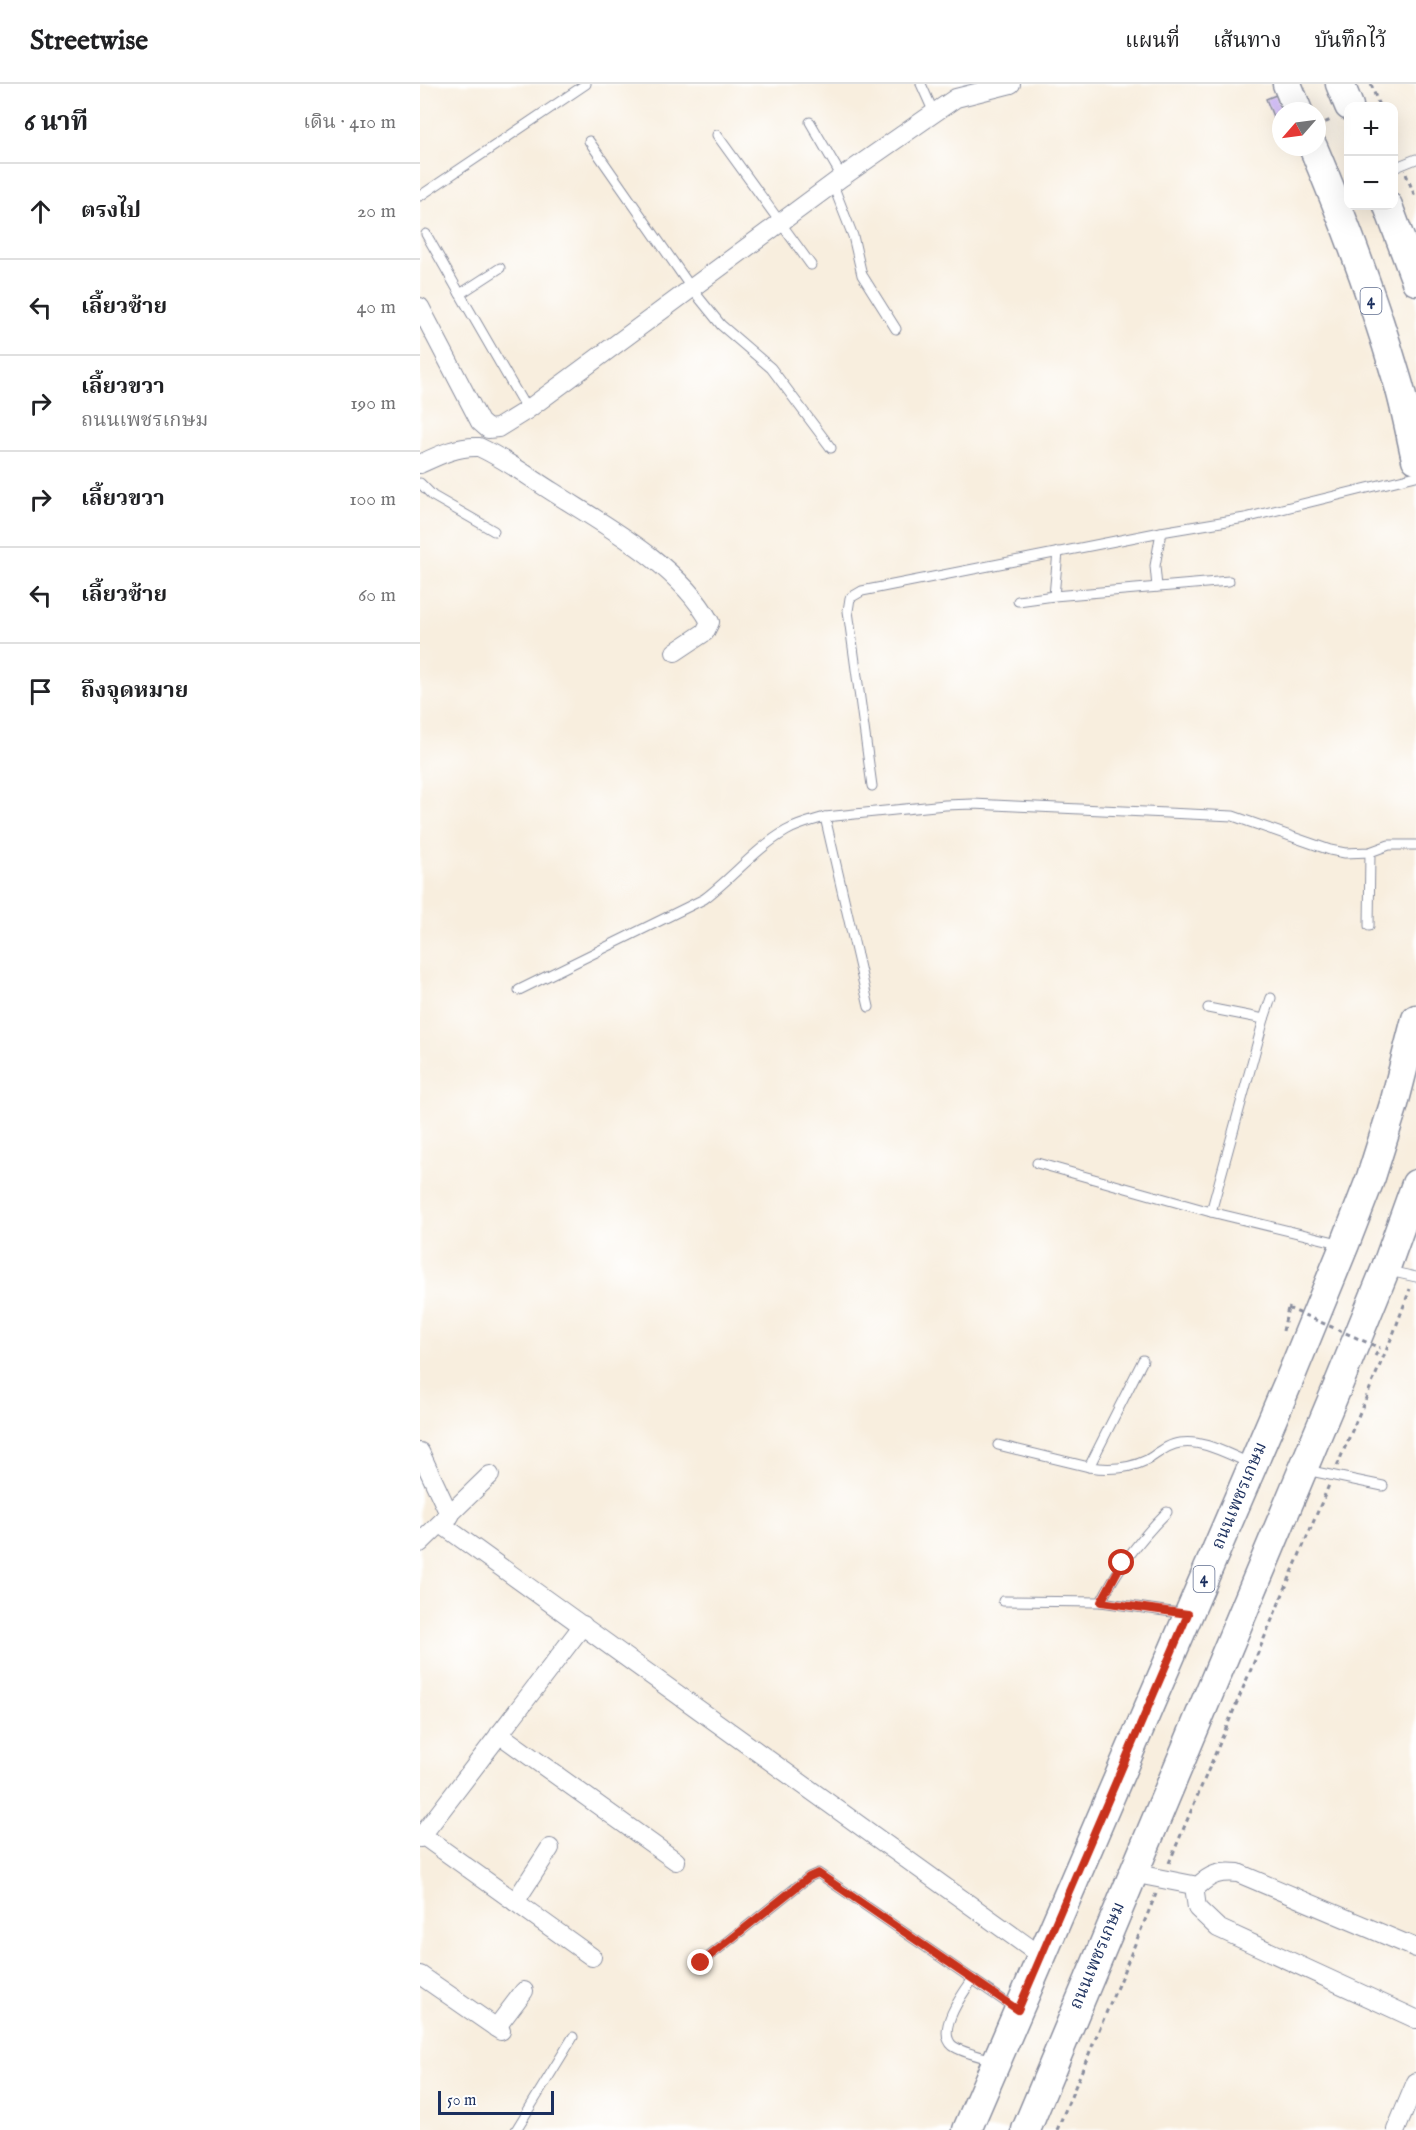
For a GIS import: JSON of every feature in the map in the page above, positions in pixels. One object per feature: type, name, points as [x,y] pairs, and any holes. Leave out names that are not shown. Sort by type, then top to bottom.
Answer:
[{"type":"main road","points":[[1287,84],[1294,102]]},
{"type":"main road","points":[[1340,84],[1347,102]]},
{"type":"main road","name":"4","points":[[1317,156],[1387,349],[1416,459]]},
{"type":"main road","points":[[1389,210],[1416,281]]},
{"type":"main road","name":"ถนนเพชรเกษม","points":[[967,2130],[1345,1244],[1371,1177],[1394,1104],[1416,1019]]},
{"type":"main road","name":"ถนนเพชรเกษม","points":[[1026,2130],[1303,1470],[1385,1270],[1416,1184]]},
{"type":"street","points":[[420,307],[480,422],[488,429],[498,428],[526,410],[934,113],[953,91],[1011,84]]},
{"type":"street","points":[[479,447],[488,429]]},
{"type":"street","points":[[420,464],[449,451],[479,447],[638,546],[702,607],[710,622],[705,632],[675,652]]},
{"type":"street","points":[[420,1452],[446,1520],[583,1625],[1041,1956]]},
{"type":"street","points":[[420,1543],[490,1475]]},
{"type":"street","points":[[583,1625],[421,1836],[592,1957]]},
{"type":"street","points":[[499,1734],[676,1861]]},
{"type":"street","points":[[515,1902],[550,1848]]},
{"type":"street","points":[[1132,1873],[1194,1886],[1198,1886],[1209,1876],[1221,1871],[1238,1873],[1416,1948]]},
{"type":"street","points":[[1194,1886],[1197,1908],[1218,1928],[1416,2019]]},
{"type":"street","points":[[420,1975],[498,2030],[524,1991]]},
{"type":"street","points":[[1396,2130],[1416,2082]]},
{"type":"lane","points":[[420,196],[586,84]]},
{"type":"lane","points":[[921,84],[934,113]]},
{"type":"lane","points":[[810,123],[838,181],[862,275],[897,329]]},
{"type":"lane","points":[[717,135],[811,265]]},
{"type":"lane","points":[[590,141],[692,289],[721,325],[771,368],[831,448]]},
{"type":"lane","points":[[1398,166],[1416,159]]},
{"type":"lane","points":[[426,234],[526,410]]},
{"type":"lane","points":[[460,294],[500,268]]},
{"type":"lane","points":[[872,786],[848,611],[850,598],[862,591],[1161,532],[1245,518],[1416,476]]},
{"type":"lane","points":[[420,483],[433,496],[494,531]]},
{"type":"lane","points":[[1157,587],[1155,567],[1161,532]]},
{"type":"lane","points":[[1054,596],[1058,552]]},
{"type":"lane","points":[[1018,601],[1229,581]]},
{"type":"lane","points":[[519,990],[704,899],[774,839],[788,830],[825,817],[973,804],[1233,816],[1330,850],[1345,853],[1370,852],[1389,845],[1416,845]]},
{"type":"lane","points":[[825,817],[869,1007]]},
{"type":"lane","points":[[1370,852],[1370,926]]},
{"type":"lane","points":[[1210,1212],[1271,998]]},
{"type":"lane","points":[[1208,1008],[1264,1019]]},
{"type":"lane","points":[[1037,1163],[1210,1212],[1345,1244]]},
{"type":"lane","points":[[1385,1270],[1415,1277]]},
{"type":"lane","points":[[1089,1467],[1143,1360]]},
{"type":"lane","points":[[998,1444],[1104,1469],[1133,1466],[1177,1443],[1191,1442],[1253,1464]]},
{"type":"lane","points":[[1303,1470],[1383,1486]]},
{"type":"lane","points":[[1101,1602],[1122,1563],[1167,1512]]},
{"type":"lane","points":[[1004,1601],[1101,1602],[1188,1614]]},
{"type":"lane","points":[[701,1963],[809,1877],[818,1873],[1018,2010]]},
{"type":"lane","points":[[973,1979],[955,2007],[947,2030],[948,2038],[954,2046],[996,2061]]},
{"type":"lane","points":[[516,2130],[573,2037]]},
{"type":"path","points":[[1371,84],[1378,102]]},
{"type":"path","points":[[1057,2130],[1394,1332],[1415,1277]]},
{"type":"path","points":[[1283,1331],[1288,1308],[1380,1348]]},
{"type":"building","points":[[1276,95],[1279,102],[1272,102],[1272,114],[1266,99]]},
{"type":"route","points":[[701,1963],[755,1918],[809,1877],[818,1873],[1018,2010],[1188,1614],[1101,1602],[1122,1563]]}]
